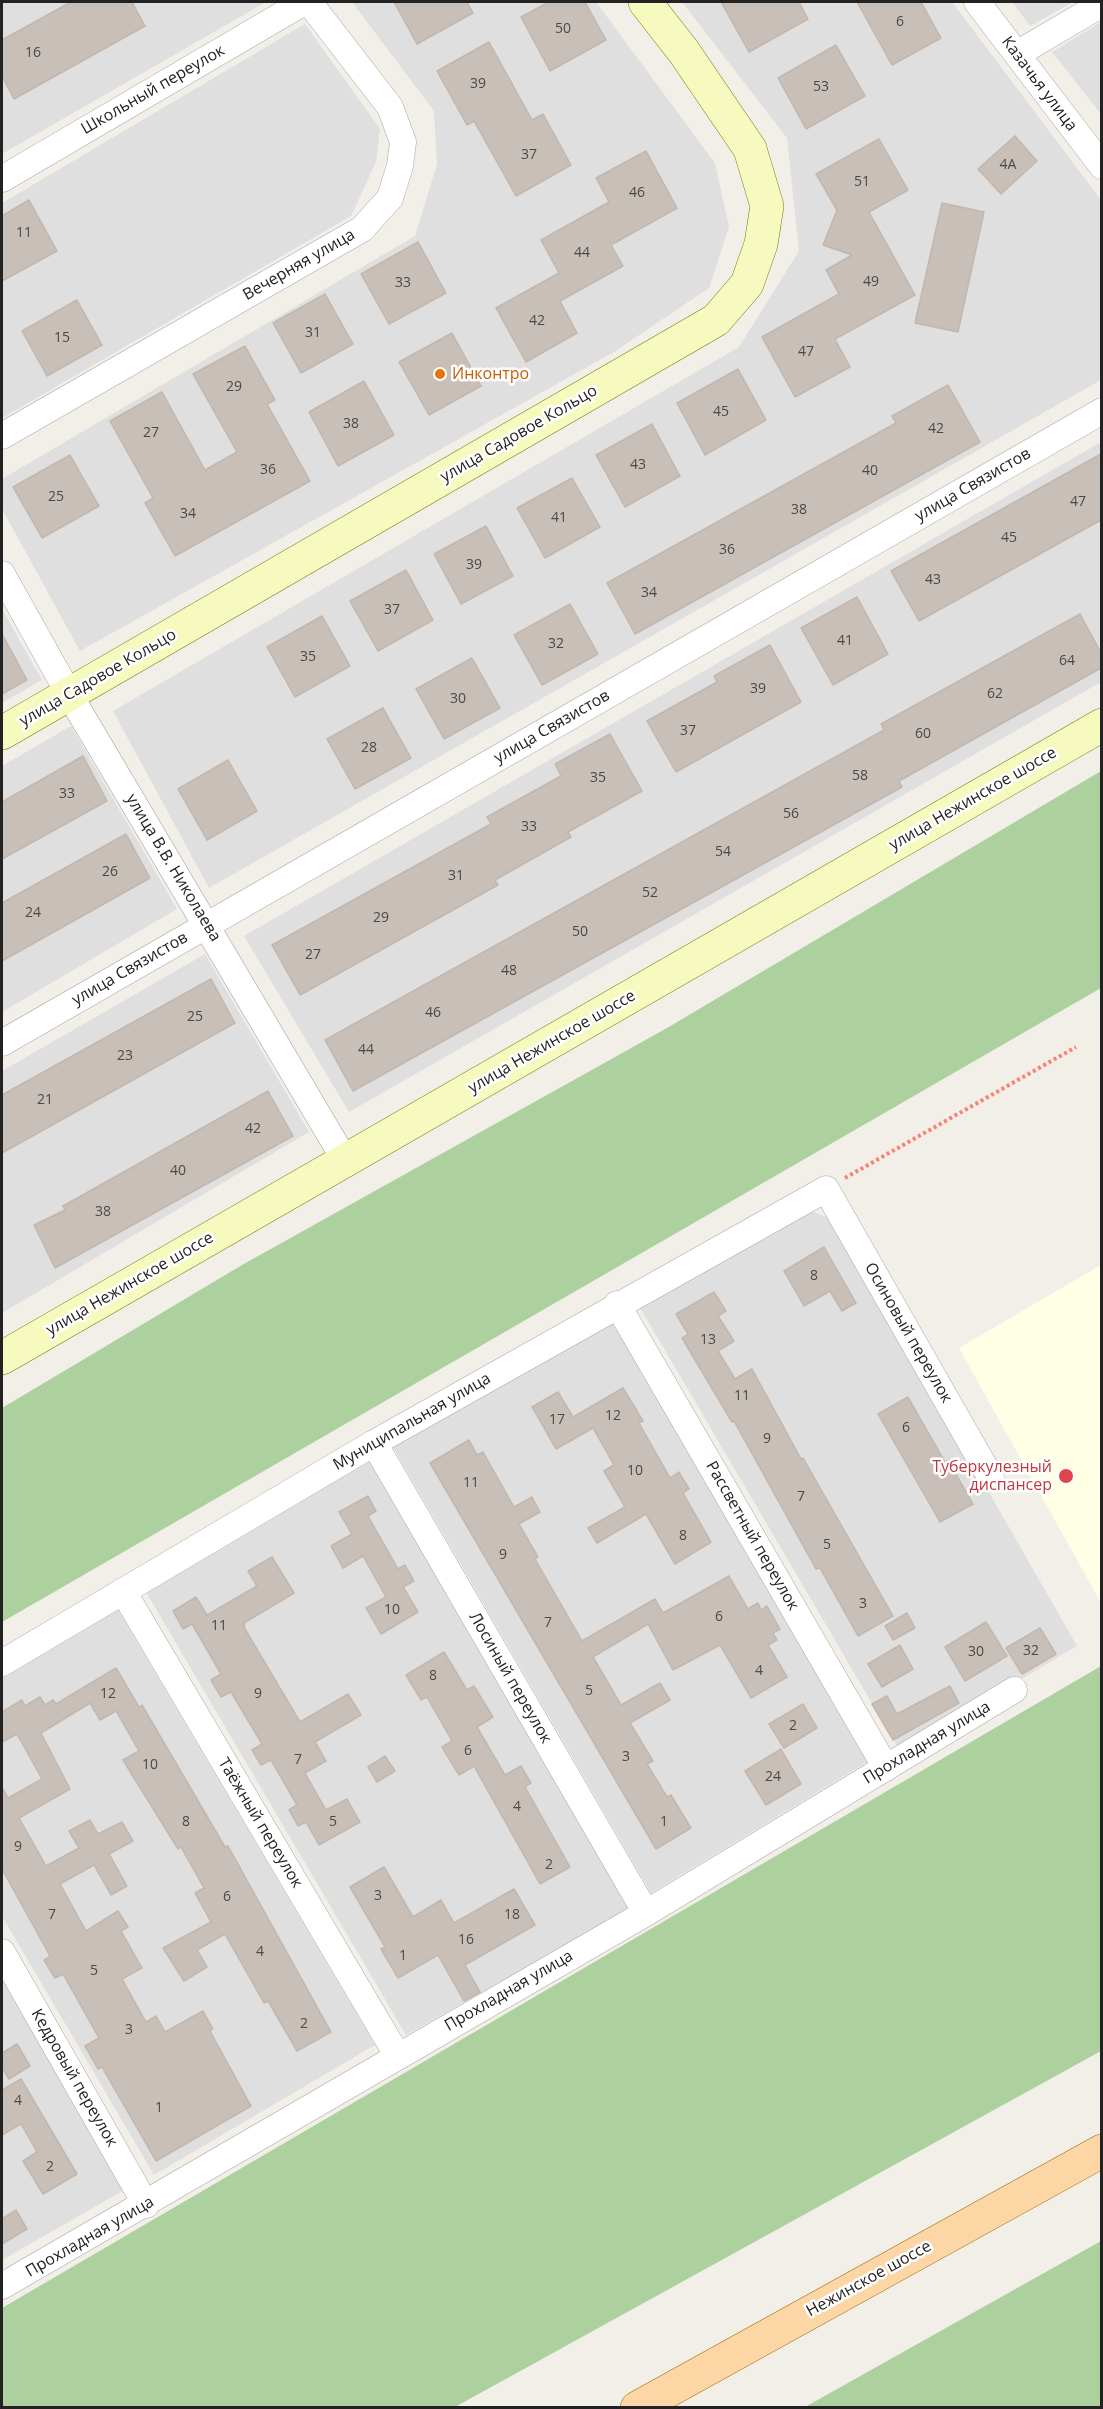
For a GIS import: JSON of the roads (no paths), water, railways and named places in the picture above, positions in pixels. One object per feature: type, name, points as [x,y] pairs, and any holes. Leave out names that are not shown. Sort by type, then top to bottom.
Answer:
[{"type":"main road","name":"улица Садовое Кольцо","points":[[2,733],[716,320],[747,284],[761,244],[767,206],[750,149],[684,52],[645,2]]},
{"type":"main road","name":"улица Нежинское шоссе","points":[[2,1358],[346,1162],[1101,725]]},
{"type":"main road","name":"Нежинское шоссе","points":[[637,2408],[1101,2151]]},
{"type":"main road","name":"Нежинское шоссе","points":[[681,2408],[1101,2173]]},
{"type":"street","name":"Школьный переулок","points":[[2,179],[304,2]]},
{"type":"street","name":"Вечерняя улица","points":[[2,436],[362,229],[390,198],[400,166],[403,142],[390,107],[309,2]]},
{"type":"street","name":"Казачья улица","points":[[977,2],[1101,166]]},
{"type":"street","points":[[1017,54],[1101,4]]},
{"type":"street","name":"улица Связистов","points":[[2,1043],[1101,411]]},
{"type":"street","name":"улица В.В. Николаева","points":[[2,574],[69,694],[346,1162]]},
{"type":"street","name":"Муниципальная улица","points":[[2,1663],[374,1443],[617,1304],[826,1189]]},
{"type":"street","name":"Осиновый переулок","points":[[826,1189],[991,1478]]},
{"type":"street","name":"Рассветный переулок","points":[[617,1304],[886,1768]]},
{"type":"street","name":"Лосиный переулок","points":[[374,1443],[646,1913]]},
{"type":"street","name":"Таёжный переулок","points":[[123,1591],[397,2055]]},
{"type":"street","name":"Прохладная улица","points":[[2,2286],[146,2205],[397,2055],[646,1913],[1014,1690]]},
{"type":"street","name":"Кедровый переулок","points":[[2,1952],[146,2205]]},
{"type":"place","name":"Инконтро","points":[[440,374]]},
{"type":"place","name":"Туберкулезный диспансер","points":[[1066,1476]]}]
